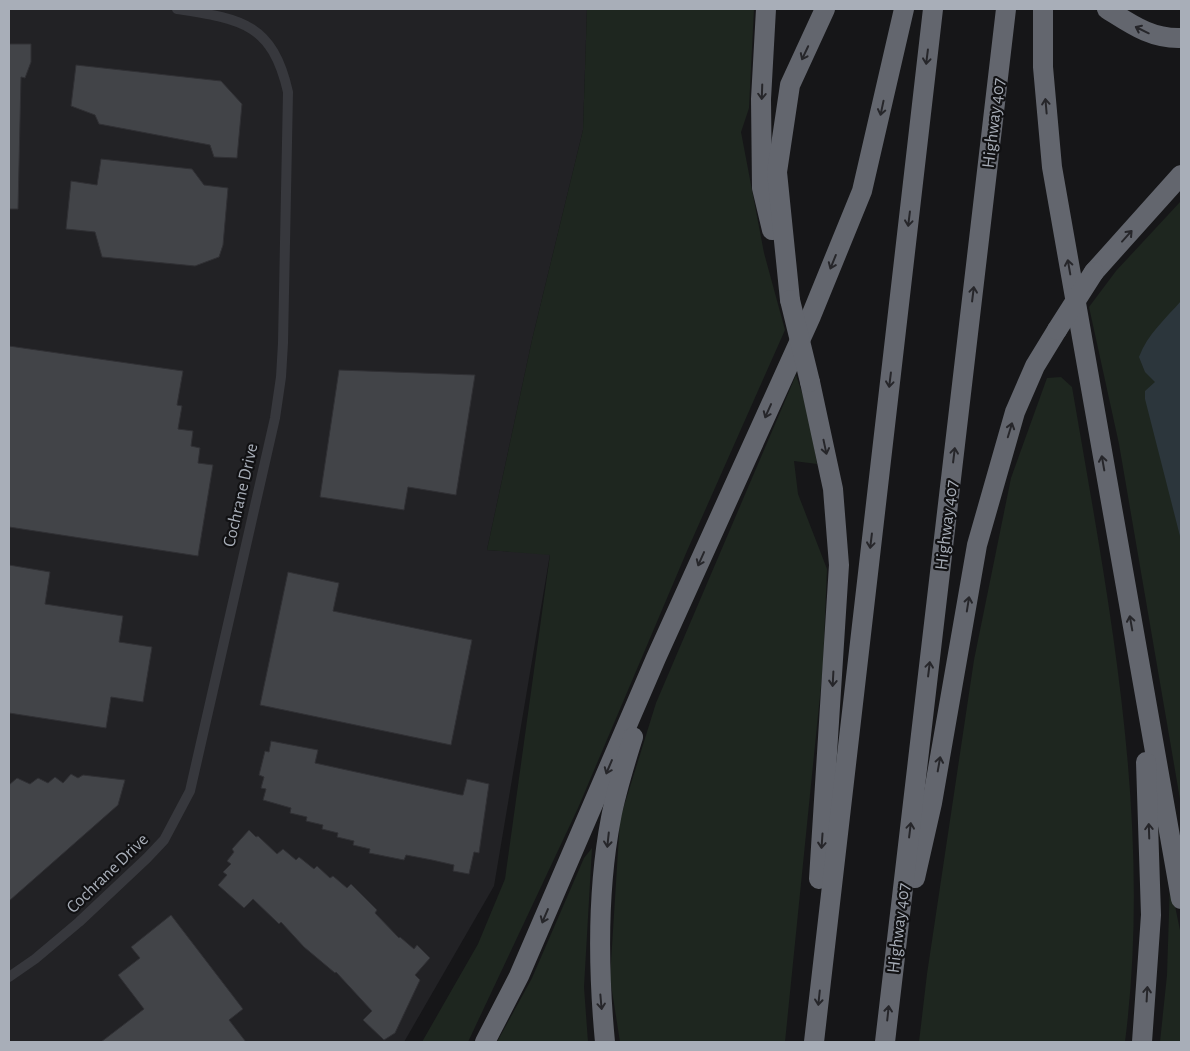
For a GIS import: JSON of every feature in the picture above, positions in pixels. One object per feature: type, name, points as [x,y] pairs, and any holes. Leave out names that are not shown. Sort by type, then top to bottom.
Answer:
[{"type":"highway","points":[[766,9],[761,99],[762,188],[810,382],[834,489],[839,565],[831,724],[819,883],[824,954]]},
{"type":"highway","points":[[790,300],[777,172],[790,85],[825,9]]},
{"type":"highway","points":[[485,1042],[520,976],[656,658],[811,316],[862,191],[904,9]]},
{"type":"highway","points":[[814,1042],[933,9]]},
{"type":"highway","name":"Highway 407","points":[[885,1042],[1006,9]]},
{"type":"highway","points":[[1043,9],[1043,67],[1052,167],[1181,899]]},
{"type":"highway","points":[[1107,9],[1143,32],[1169,38],[1181,38]]},
{"type":"highway","points":[[892,983],[932,803],[977,545],[1015,412],[1035,366],[1094,272],[1181,175]]},
{"type":"highway","points":[[605,1042],[600,988],[601,904],[611,817],[656,658]]},
{"type":"highway","points":[[1140,670],[1148,794],[1151,915],[1142,1042]]},
{"type":"street","name":"Cochrane Drive","points":[[9,977],[36,959],[148,858],[164,840],[190,791],[274,418],[281,377],[283,343],[288,92],[284,72],[262,36],[227,16],[177,9]]},
{"type":"shaded area","points":[[9,9],[587,9],[583,130],[532,340],[487,550],[550,554],[494,886],[404,1042],[9,1042]]},
{"type":"shaded area","points":[[587,9],[754,9],[749,108],[741,132],[764,253],[785,330],[687,551],[578,808],[468,1042],[422,1042],[478,944],[505,879],[550,555],[487,550],[532,340],[583,130]]},
{"type":"shaded area","points":[[1181,201],[1181,805],[1119,444],[1089,307],[1116,271]]},
{"type":"shaded area","points":[[1181,301],[1181,540],[1145,399],[1145,391],[1155,382],[1145,372],[1139,357],[1152,334]]},
{"type":"shaded area","points":[[796,375],[809,414],[817,464],[794,461],[798,494],[827,569],[823,666],[785,1042],[620,1042],[610,978],[620,819],[656,703]]},
{"type":"shaded area","points":[[1061,377],[1072,387],[1100,550],[1123,713],[1134,877],[1132,960],[1125,1042],[919,1042],[927,974],[974,660],[1011,478],[1047,378]]},
{"type":"shaded area","points":[[592,848],[584,987],[588,1042],[497,1042],[532,978],[584,858]]},
{"type":"shaded area","points":[[1170,882],[1181,935],[1181,1042],[1160,1042],[1167,975]]},
{"type":"building","points":[[9,44],[31,44],[31,62],[25,78],[21,77],[18,209],[9,209]]},
{"type":"building","points":[[76,65],[221,81],[242,104],[237,158],[214,157],[210,145],[99,124],[95,115],[71,106]]},
{"type":"building","points":[[101,159],[192,169],[204,185],[228,188],[223,245],[219,257],[195,266],[102,257],[95,232],[66,229],[71,181],[97,185]]},
{"type":"building","points":[[9,346],[183,371],[177,405],[182,406],[178,429],[193,431],[191,446],[200,448],[198,463],[213,465],[198,556],[9,527]]},
{"type":"building","points":[[339,370],[475,375],[456,495],[408,487],[404,510],[320,497]]},
{"type":"building","points":[[9,565],[50,572],[45,604],[123,616],[119,642],[152,647],[143,702],[111,697],[106,728],[9,713]]},
{"type":"building","points":[[288,572],[339,583],[333,611],[472,640],[451,745],[260,705]]},
{"type":"building","points":[[271,741],[318,750],[315,763],[461,795],[463,795],[467,779],[489,784],[479,853],[474,852],[469,874],[453,871],[454,865],[432,860],[406,855],[404,860],[369,853],[370,849],[353,845],[354,841],[337,837],[338,833],[322,829],[323,825],[306,821],[307,817],[290,813],[291,808],[263,800],[266,789],[261,788],[264,777],[259,775],[265,751],[269,752]]},
{"type":"building","points":[[71,774],[78,778],[83,775],[125,780],[118,805],[9,901],[9,785],[17,778],[30,784],[38,778],[48,783],[55,777],[63,783]]},
{"type":"building","points":[[249,830],[277,854],[283,849],[296,860],[299,857],[314,869],[317,866],[330,878],[333,876],[347,888],[351,884],[377,910],[375,913],[399,938],[414,949],[417,945],[430,958],[415,975],[420,980],[395,1033],[384,1040],[363,1020],[372,1011],[336,972],[304,947],[281,922],[279,924],[253,899],[244,908],[218,885],[227,875],[223,872],[231,864],[227,861],[234,852],[232,849]]},
{"type":"building","points":[[171,915],[243,1009],[229,1020],[246,1042],[101,1042],[144,1009],[118,975],[140,958],[131,947]]}]
